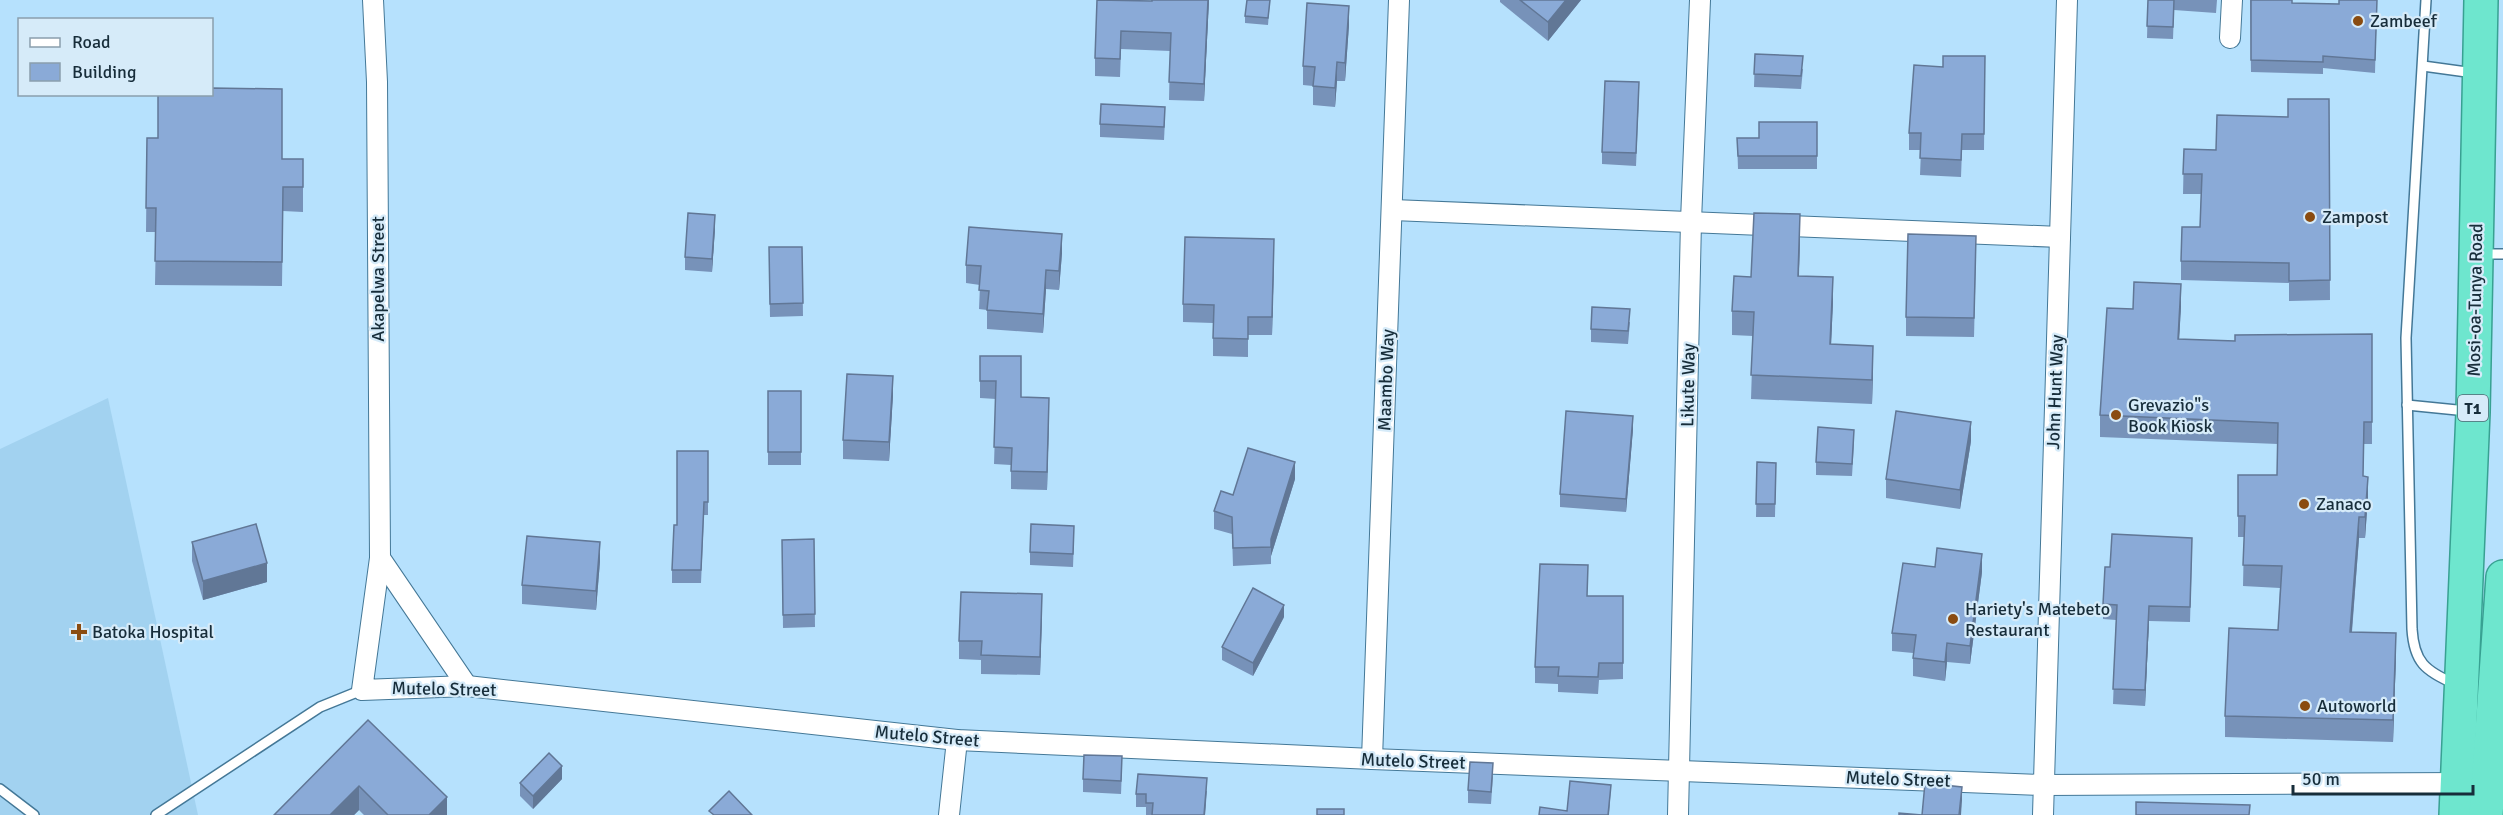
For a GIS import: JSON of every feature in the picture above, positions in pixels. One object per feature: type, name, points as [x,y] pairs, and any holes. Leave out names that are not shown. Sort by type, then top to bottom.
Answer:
[{"type":"highway","name":"Mosi-oa-Tunya Road","points":[[2478,796],[2483,689],[2473,412],[2489,254],[2480,73],[2481,0]]},
{"type":"highway","name":"Mosi-oa-Tunya Road","points":[[2483,689],[2503,577]]},
{"type":"street","name":"Akapelwa Street","points":[[362,690],[380,558],[377,94],[373,0]]},
{"type":"street","name":"Maambo Way","points":[[1372,759],[1399,0]]},
{"type":"street","name":"Likute Way","points":[[1678,815],[1691,221],[1700,0]]},
{"type":"street","name":"John Hunt Way","points":[[2043,815],[2067,0]]},
{"type":"street","points":[[2230,38],[2232,0]]},
{"type":"street","points":[[1393,210],[2060,237]]},
{"type":"street","points":[[380,558],[467,686]]},
{"type":"street","name":"Mutelo Street","points":[[362,690],[467,686],[957,740],[1372,759],[2043,785],[2478,796]]},
{"type":"street","points":[[949,815],[957,740]]},
{"type":"lane","points":[[2426,0],[2406,338],[2413,649],[2422,663],[2439,677],[2483,689]]},
{"type":"lane","points":[[2423,66],[2480,73]]},
{"type":"lane","points":[[2406,405],[2473,412]]},
{"type":"lane","points":[[156,815],[320,706],[362,690]]},
{"type":"lane","points":[[0,789],[34,815]]},
{"type":"shaded area","name":"Batoka Hospital","points":[[108,398],[198,815],[0,815],[0,449]]},
{"type":"building","points":[[1097,0],[1208,0],[1204,84],[1169,82],[1171,33],[1121,31],[1120,59],[1095,58]]},
{"type":"building","points":[[1247,0],[1270,0],[1268,18],[1245,16]]},
{"type":"building","points":[[1520,0],[1566,0],[1548,22]]},
{"type":"building","points":[[2148,0],[2174,0],[2173,27],[2147,26]]},
{"type":"building","points":[[2251,0],[2292,0],[2292,3],[2339,4],[2339,0],[2377,0],[2375,60],[2323,56],[2323,62],[2251,60]]},
{"type":"building","points":[[1307,3],[1349,6],[1345,63],[1337,62],[1335,88],[1313,86],[1315,67],[1303,66]]},
{"type":"building","points":[[1755,54],[1803,56],[1801,76],[1754,74]]},
{"type":"building","points":[[1943,56],[1985,56],[1984,134],[1962,134],[1961,160],[1920,158],[1921,133],[1909,133],[1914,65],[1943,67]]},
{"type":"building","points":[[1605,81],[1639,82],[1636,153],[1602,152]]},
{"type":"building","points":[[213,88],[282,89],[282,159],[303,159],[303,187],[283,187],[282,262],[155,261],[156,208],[146,208],[147,138],[158,138],[158,96],[213,96]]},
{"type":"building","points":[[2288,99],[2329,99],[2330,280],[2289,281],[2289,263],[2181,261],[2182,227],[2200,227],[2202,174],[2183,174],[2184,149],[2216,150],[2217,115],[2288,117]]},
{"type":"building","points":[[1101,104],[1165,107],[1164,127],[1100,124]]},
{"type":"building","points":[[1759,122],[1817,122],[1817,156],[1738,156],[1737,138],[1759,138]]},
{"type":"building","points":[[688,213],[715,215],[712,259],[685,257]]},
{"type":"building","points":[[1754,213],[1800,214],[1798,276],[1833,277],[1830,344],[1873,346],[1872,380],[1751,375],[1754,312],[1732,311],[1734,276],[1751,277]]},
{"type":"building","points":[[969,227],[1062,234],[1059,271],[1046,270],[1043,314],[987,310],[989,291],[979,290],[981,266],[966,265]]},
{"type":"building","points":[[1908,234],[1976,236],[1974,318],[1906,317]]},
{"type":"building","points":[[1185,237],[1274,239],[1272,317],[1248,317],[1248,339],[1213,338],[1214,305],[1183,304]]},
{"type":"building","points":[[769,247],[802,247],[803,303],[770,304]]},
{"type":"building","points":[[2134,282],[2181,284],[2178,339],[2235,341],[2235,335],[2372,334],[2372,422],[2364,422],[2363,476],[2368,477],[2365,517],[2359,517],[2350,632],[2396,633],[2393,720],[2225,716],[2229,628],[2278,630],[2282,566],[2243,565],[2245,516],[2238,516],[2238,475],[2277,475],[2278,423],[2100,415],[2107,308],[2133,309]]},
{"type":"building","points":[[1592,307],[1630,309],[1628,331],[1591,329]]},
{"type":"building","points":[[980,356],[1021,356],[1021,397],[1049,398],[1047,472],[1011,471],[1012,448],[994,447],[996,381],[980,381]]},
{"type":"building","points":[[847,374],[893,376],[889,442],[843,440]]},
{"type":"building","points":[[768,391],[801,391],[801,452],[768,452]]},
{"type":"building","points":[[1566,411],[1633,416],[1626,499],[1560,494]]},
{"type":"building","points":[[1896,411],[1971,422],[1960,490],[1886,479]]},
{"type":"building","points":[[1818,427],[1854,430],[1852,464],[1816,462]]},
{"type":"building","points":[[1248,448],[1295,462],[1271,539],[1271,547],[1233,548],[1232,517],[1214,511],[1221,491],[1233,495]]},
{"type":"building","points":[[677,451],[708,451],[708,502],[704,502],[701,570],[672,570],[674,525],[677,525]]},
{"type":"building","points":[[1757,462],[1776,463],[1775,504],[1756,504]]},
{"type":"building","points":[[256,524],[267,563],[203,581],[192,542]]},
{"type":"building","points":[[1031,524],[1074,526],[1073,554],[1030,552]]},
{"type":"building","points":[[2112,534],[2192,538],[2190,607],[2149,606],[2145,690],[2113,689],[2117,605],[2103,604],[2105,567],[2110,567]]},
{"type":"building","points":[[527,536],[600,542],[596,591],[522,585]]},
{"type":"building","points":[[814,539],[815,614],[783,615],[782,540]]},
{"type":"building","points":[[1937,548],[1982,554],[1970,646],[1947,643],[1945,662],[1913,658],[1916,635],[1892,633],[1903,563],[1935,567]]},
{"type":"building","points":[[1540,564],[1588,565],[1587,596],[1623,596],[1623,663],[1599,663],[1598,677],[1558,676],[1559,667],[1535,667]]},
{"type":"building","points":[[1253,588],[1284,605],[1253,663],[1222,647]]},
{"type":"building","points":[[961,592],[1042,594],[1040,657],[981,655],[982,641],[959,641]]},
{"type":"building","points":[[368,720],[447,797],[429,815],[388,815],[359,786],[330,815],[274,815]]},
{"type":"building","points":[[549,753],[562,766],[533,796],[520,783]]},
{"type":"building","points":[[1084,755],[1122,756],[1121,781],[1083,779]]},
{"type":"building","points":[[1470,762],[1493,763],[1491,792],[1468,790]]},
{"type":"building","points":[[1138,774],[1207,778],[1204,815],[1152,815],[1153,803],[1146,803],[1146,794],[1136,794]]},
{"type":"building","points":[[1570,781],[1611,785],[1608,815],[1539,815],[1540,807],[1567,811]]},
{"type":"building","points":[[1925,783],[1962,787],[1959,815],[1922,815]]},
{"type":"building","points":[[729,791],[752,815],[714,815],[709,811]]},
{"type":"building","points":[[2136,802],[2250,805],[2249,815],[2136,815]]},
{"type":"building","points":[[1317,809],[1344,809],[1344,815],[1317,815]]},
{"type":"building","points":[[1899,813],[1922,815],[1899,815]]},
{"type":"place","name":"Zambeef","points":[[2358,21]]},
{"type":"place","name":"Zampost","points":[[2310,217]]},
{"type":"place","name":"Grevazio\"s Book Kiosk","points":[[2116,415]]},
{"type":"place","name":"Zanaco","points":[[2304,504]]},
{"type":"place","name":"Hariety's Matebeto Restaurant","points":[[1953,619]]},
{"type":"place","name":"Batoka Hospital","points":[[79,632]]},
{"type":"place","name":"Autoworld","points":[[2305,706]]}]
